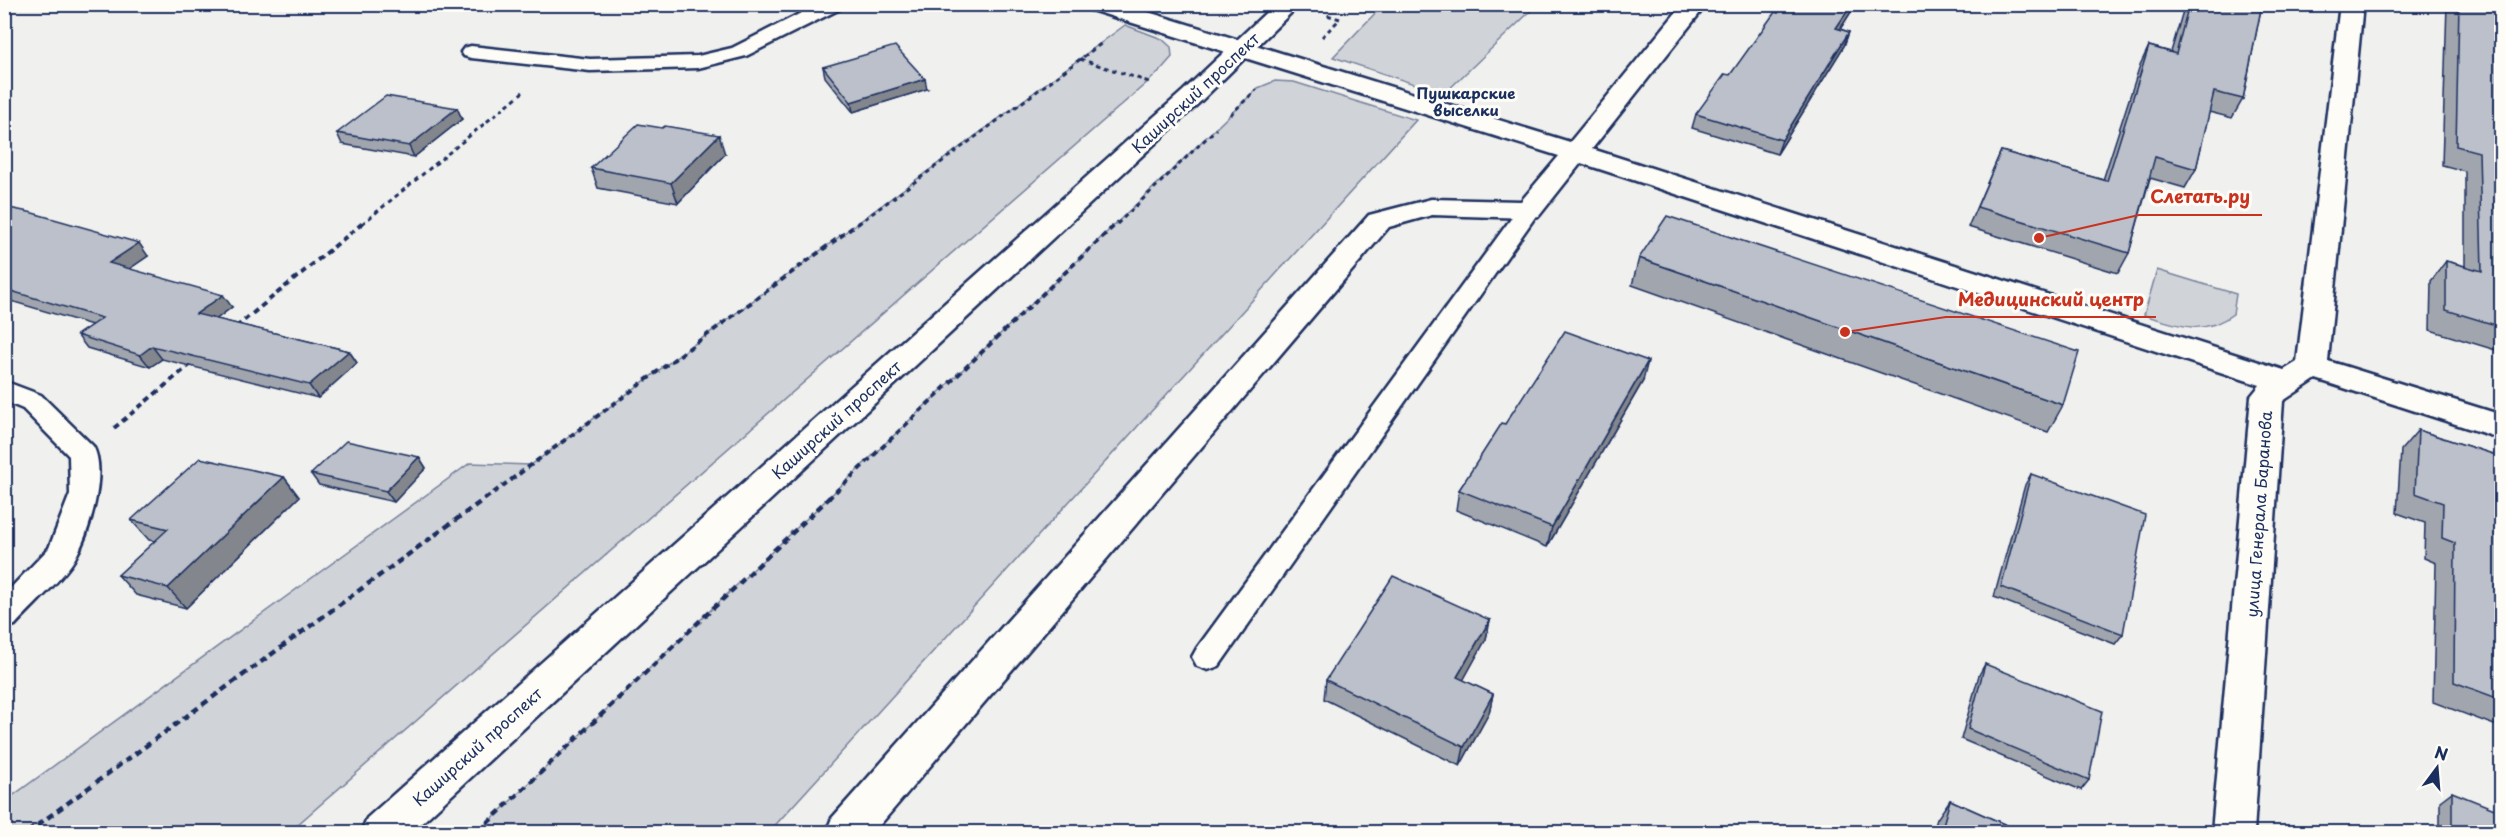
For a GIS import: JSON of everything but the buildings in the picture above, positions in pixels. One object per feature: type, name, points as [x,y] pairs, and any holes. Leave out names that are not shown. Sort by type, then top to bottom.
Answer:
[{"type":"street","name":"Каширский проспект","points":[[382,832],[1166,120],[1289,4]]},
{"type":"street","points":[[847,832],[1379,221],[1431,207],[1528,210],[1696,4]]},
{"type":"street","points":[[2300,374],[2352,4]]},
{"type":"street","points":[[1101,5],[1574,153],[2300,374],[2502,427]]},
{"type":"street","name":"улица Генерала Баранова","points":[[2233,832],[2267,396],[2300,374]]},
{"type":"lane","points":[[471,52],[590,65],[698,63],[739,52],[835,4]]},
{"type":"lane","points":[[1208,657],[1528,210]]},
{"type":"lane","points":[[4,390],[32,402],[83,453],[84,494],[62,554],[4,616]]},
{"type":"path","points":[[28,832],[531,465],[1136,17]]},
{"type":"path","points":[[230,333],[560,61]]},
{"type":"path","points":[[83,453],[193,363]]},
{"type":"shaded area","points":[[1383,5],[1537,5],[1444,94],[1333,57]]},
{"type":"shaded area","points":[[1125,25],[1162,39],[1171,47],[1172,57],[1158,73],[289,832],[5,832],[5,797],[8,799],[470,463],[531,465]]},
{"type":"shaded area","points":[[1275,81],[1294,82],[1416,120],[769,832],[478,832],[1258,88]]},
{"type":"shaded area","points":[[2157,270],[2236,294],[2233,314],[2222,321],[2200,327],[2179,325],[2144,315]]},
{"type":"place","name":"Слетать.ру","points":[[2039,238]]},
{"type":"place","name":"Медицинский центр","points":[[1845,332]]},
{"type":"district","name":"Пушкарские выселки","points":[[1466,100]]}]
